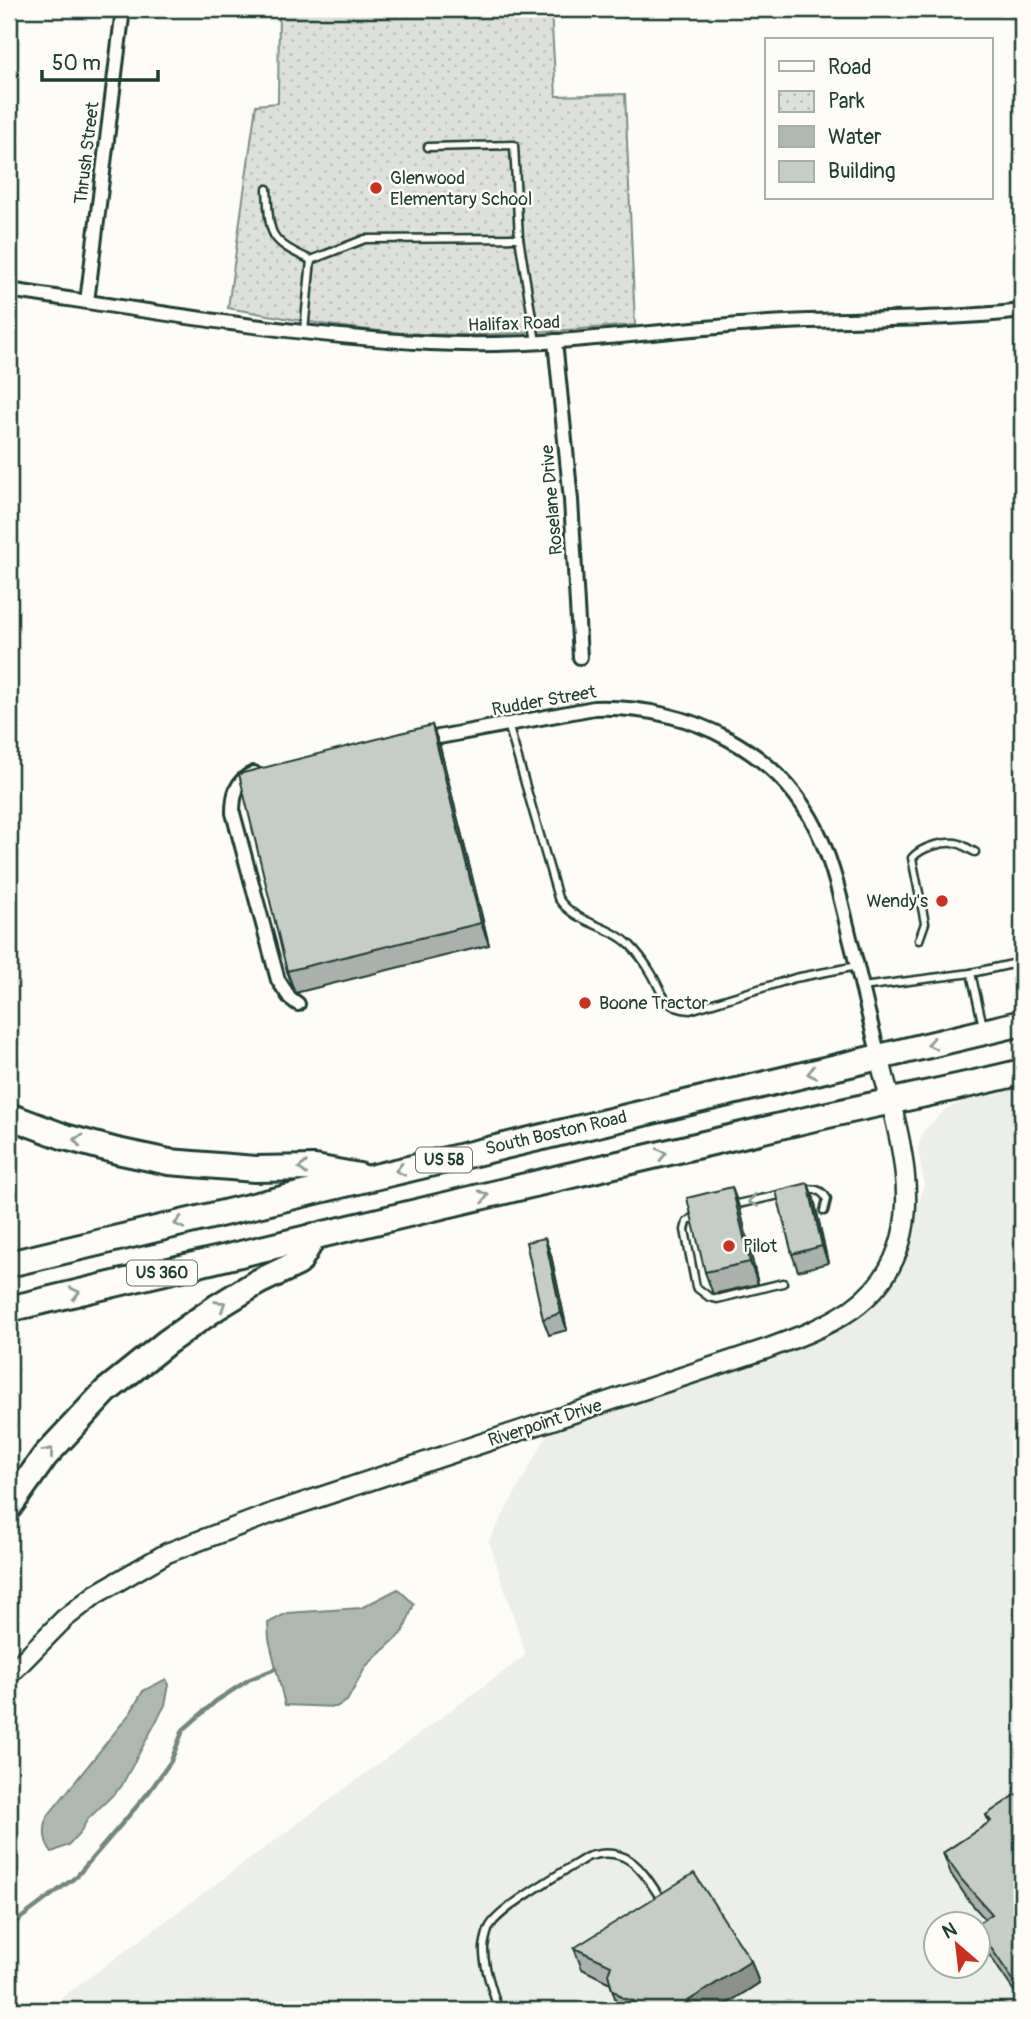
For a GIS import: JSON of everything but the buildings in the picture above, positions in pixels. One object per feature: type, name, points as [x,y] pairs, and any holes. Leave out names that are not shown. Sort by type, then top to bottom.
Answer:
[{"type":"highway","name":"South Boston Road","points":[[9,1264],[1022,1023]]},
{"type":"highway","name":"US 58","points":[[314,1236],[890,1100],[940,1092],[1022,1072]]},
{"type":"highway","points":[[9,1116],[65,1137],[169,1161],[255,1169],[315,1168],[370,1178]]},
{"type":"highway","points":[[9,1507],[45,1456],[106,1391],[167,1342],[218,1307],[258,1282],[298,1263],[314,1236]]},
{"type":"highway","name":"US 360","points":[[9,1309],[314,1236]]},
{"type":"street","name":"Thrush Street","points":[[87,302],[123,9]]},
{"type":"street","name":"Halifax Road","points":[[9,290],[304,331],[431,343],[555,341],[770,323],[957,317],[1022,311]]},
{"type":"street","name":"Roselane Drive","points":[[555,341],[571,500],[580,657]]},
{"type":"street","name":"Rudder Street","points":[[407,743],[594,708],[644,709],[695,722],[747,749],[793,793],[810,816],[822,840],[836,880],[879,1057]]},
{"type":"street","points":[[270,769],[248,775],[240,782],[233,800],[233,813],[278,980],[290,998],[298,1004]]},
{"type":"street","name":"Riverpoint Drive","points":[[9,1675],[64,1619],[96,1594],[167,1553],[275,1512],[776,1345],[831,1322],[854,1308],[873,1291],[885,1274],[901,1239],[906,1214],[903,1157],[879,1057]]},
{"type":"lane","points":[[428,147],[514,145],[519,238],[536,342]]},
{"type":"lane","points":[[267,189],[269,228],[284,247],[312,260],[365,239],[519,238]]},
{"type":"lane","points":[[304,331],[312,260]]},
{"type":"lane","points":[[508,724],[558,898],[574,916],[611,931],[627,943],[641,957],[668,1004],[690,1010],[795,978],[857,966]]},
{"type":"lane","points":[[919,940],[925,923],[912,858],[921,850],[948,843],[959,844],[975,852]]},
{"type":"lane","points":[[862,986],[971,973],[1022,962]]},
{"type":"lane","points":[[971,973],[984,1032]]},
{"type":"lane","points":[[728,1206],[817,1189],[824,1192],[827,1199],[824,1211]]},
{"type":"lane","points":[[702,1211],[687,1222],[685,1230],[696,1287],[702,1293],[717,1299],[783,1283]]},
{"type":"lane","points":[[498,2010],[484,1945],[489,1927],[517,1902],[587,1857],[610,1853],[630,1859],[639,1866],[668,1909]]},
{"type":"shaded area","points":[[1022,1088],[1022,2010],[48,2010],[526,1655],[489,1541],[549,1431],[832,1334],[857,1318],[877,1298],[902,1263],[924,1185],[918,1148],[923,1132],[946,1109],[962,1102]]},
{"type":"green space","points":[[279,9],[551,9],[556,96],[625,94],[635,325],[501,334],[420,334],[347,327],[228,308],[256,105],[278,103]]},
{"type":"water","points":[[398,1589],[414,1604],[403,1632],[366,1666],[347,1701],[336,1707],[285,1705],[269,1639],[268,1623],[287,1613],[361,1608]]},
{"type":"water","points":[[166,1679],[169,1685],[165,1705],[121,1787],[87,1820],[69,1845],[52,1852],[45,1835],[47,1817],[131,1712],[143,1691]]},
{"type":"waterway","points":[[9,1927],[77,1876],[149,1792],[171,1761],[183,1730],[216,1701],[250,1679],[275,1669]]},
{"type":"place","name":"Glenwood Elementary School","points":[[376,188]]},
{"type":"place","name":"Wendy's","points":[[942,901]]},
{"type":"place","name":"Boone Tractor","points":[[585,1003]]},
{"type":"place","name":"Pilot","points":[[729,1246]]}]
